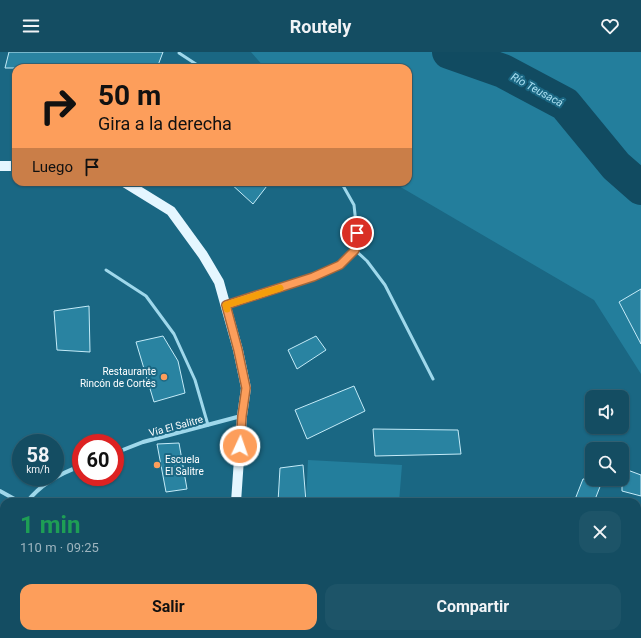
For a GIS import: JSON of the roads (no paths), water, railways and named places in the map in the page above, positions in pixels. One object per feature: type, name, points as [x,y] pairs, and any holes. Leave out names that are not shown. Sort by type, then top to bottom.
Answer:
[{"type":"main road","points":[[0,166],[12,166]]},
{"type":"main road","points":[[130,186],[171,211],[203,255],[219,282],[238,350],[246,388],[242,416],[236,498]]},
{"type":"street","name":"Vía El Salitre","points":[[124,449],[143,442],[242,416]]},
{"type":"street","points":[[30,498],[53,480],[72,470]]},
{"type":"street","points":[[0,491],[13,498]]},
{"type":"lane","points":[[179,53],[196,64]]},
{"type":"lane","points":[[226,305],[313,277],[340,265],[355,250],[357,233],[354,205],[343,186]]},
{"type":"lane","points":[[355,250],[368,261],[385,284],[433,379]]},
{"type":"lane","points":[[106,270],[146,296],[174,334],[195,380],[208,426]]},
{"type":"waterway","name":"Río Teusacá","points":[[449,52],[503,71],[565,104],[616,166],[641,188]]},
{"type":"place","name":"Restaurante Rincón de Cortés","points":[[164,377]]},
{"type":"place","name":"Escuela El Salitre","points":[[157,465]]}]
